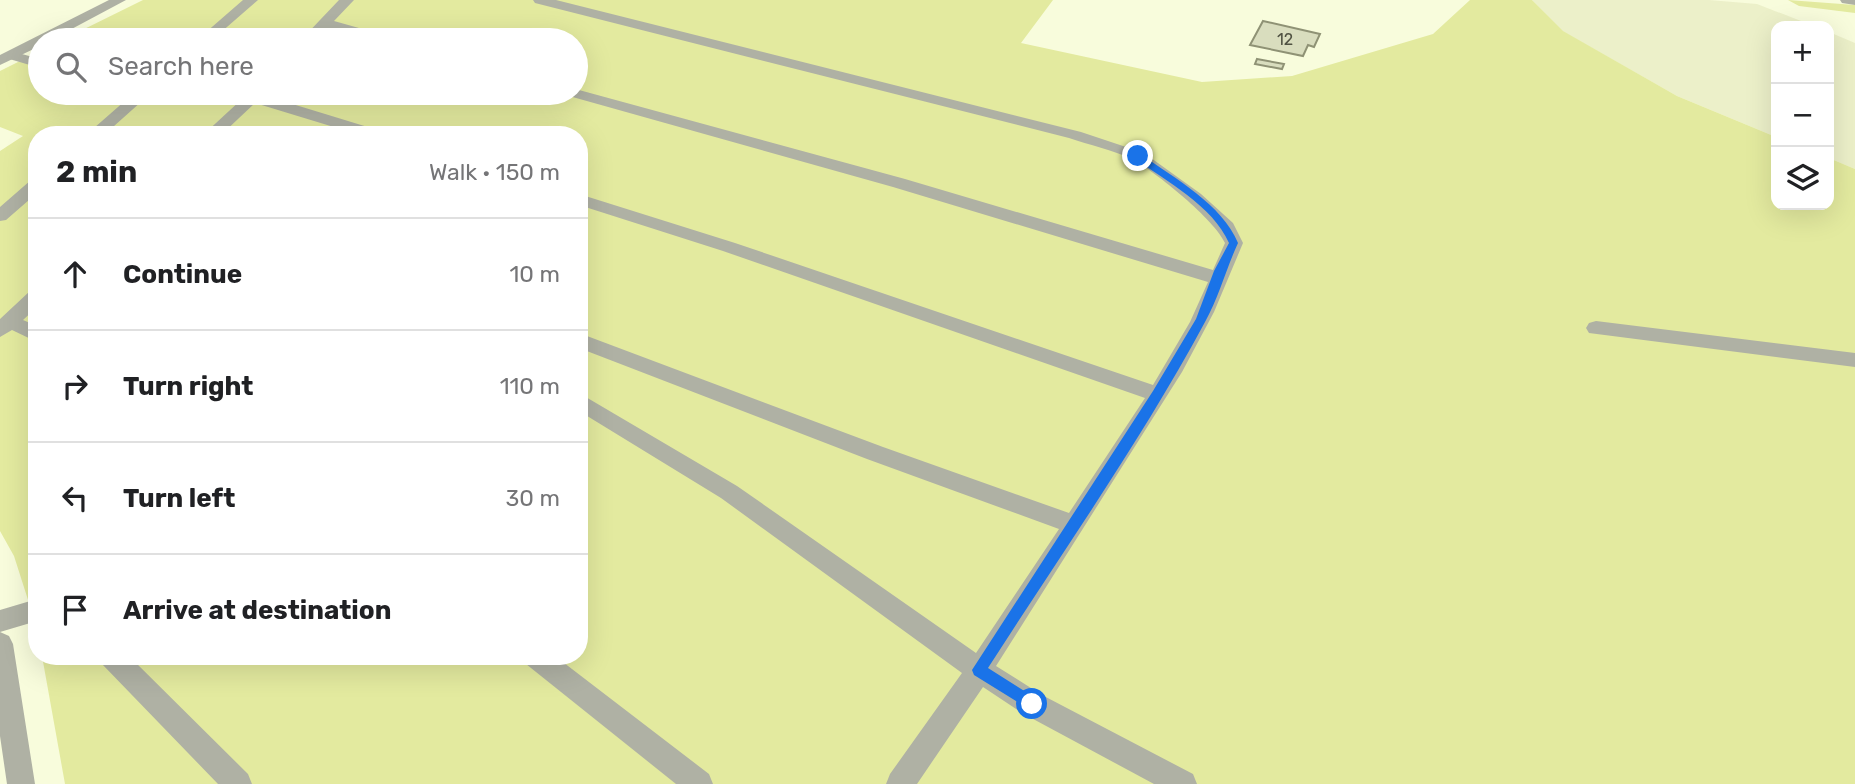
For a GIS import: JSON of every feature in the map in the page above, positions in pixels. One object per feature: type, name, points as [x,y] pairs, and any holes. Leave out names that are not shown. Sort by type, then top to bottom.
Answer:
[{"type":"street","points":[[64,28],[119,0]]},
{"type":"street","points":[[218,28],[251,0]]},
{"type":"street","points":[[319,28],[347,0]]},
{"type":"street","points":[[540,0],[1075,135],[1138,156],[1195,198],[1227,227],[1234,243],[1202,319],[1157,394],[979,670],[900,784]]},
{"type":"street","points":[[1847,0],[1855,1]]},
{"type":"street","points":[[324,23],[342,28]]},
{"type":"street","points":[[6,58],[28,47]]},
{"type":"street","points":[[6,58],[28,62]]},
{"type":"street","points":[[588,97],[899,183],[1217,278]]},
{"type":"street","points":[[104,126],[128,105]]},
{"type":"street","points":[[220,126],[240,105]]},
{"type":"street","points":[[284,105],[350,126]]},
{"type":"street","points":[[0,216],[28,192]]},
{"type":"street","points":[[588,203],[729,247],[1157,394]]},
{"type":"street","points":[[5,325],[28,304]]},
{"type":"street","points":[[5,325],[28,332]]},
{"type":"street","points":[[1596,328],[1855,360]]},
{"type":"street","points":[[588,343],[875,453],[1073,524]]},
{"type":"street","points":[[588,406],[730,492],[979,670],[1032,704],[1183,784]]},
{"type":"street","points":[[0,621],[28,613]]},
{"type":"street","points":[[0,644],[21,784]]},
{"type":"street","points":[[120,665],[238,784]]},
{"type":"street","points":[[547,665],[699,784]]},
{"type":"shaded area","points":[[1532,0],[1709,0],[1757,4],[1801,21],[1771,21],[1771,135],[1677,96],[1562,31]]},
{"type":"shaded area","points":[[1834,34],[1855,43],[1855,169],[1834,160]]},
{"type":"green space","points":[[143,0],[1053,0],[1021,43],[1202,82],[1292,76],[1433,34],[1470,0],[1532,0],[1563,31],[1677,96],[1771,135],[1771,210],[1834,210],[1834,160],[1855,169],[1855,784],[65,784],[44,665],[588,665],[588,126],[28,126],[28,600],[14,556],[0,531],[0,151],[23,136],[0,127],[0,71],[28,57],[28,105],[588,105],[588,28],[86,28]]},
{"type":"green space","points":[[1788,0],[1855,5],[1855,13],[1799,6]]},
{"type":"building","points":[[1263,21],[1320,34],[1314,47],[1308,45],[1303,56],[1250,45]]},
{"type":"building","points":[[1257,59],[1284,64],[1282,69],[1255,64]]},
{"type":"route","points":[[1032,704],[979,670],[1157,394],[1202,319],[1219,271],[1234,243],[1227,227],[1195,198],[1138,156]]}]
